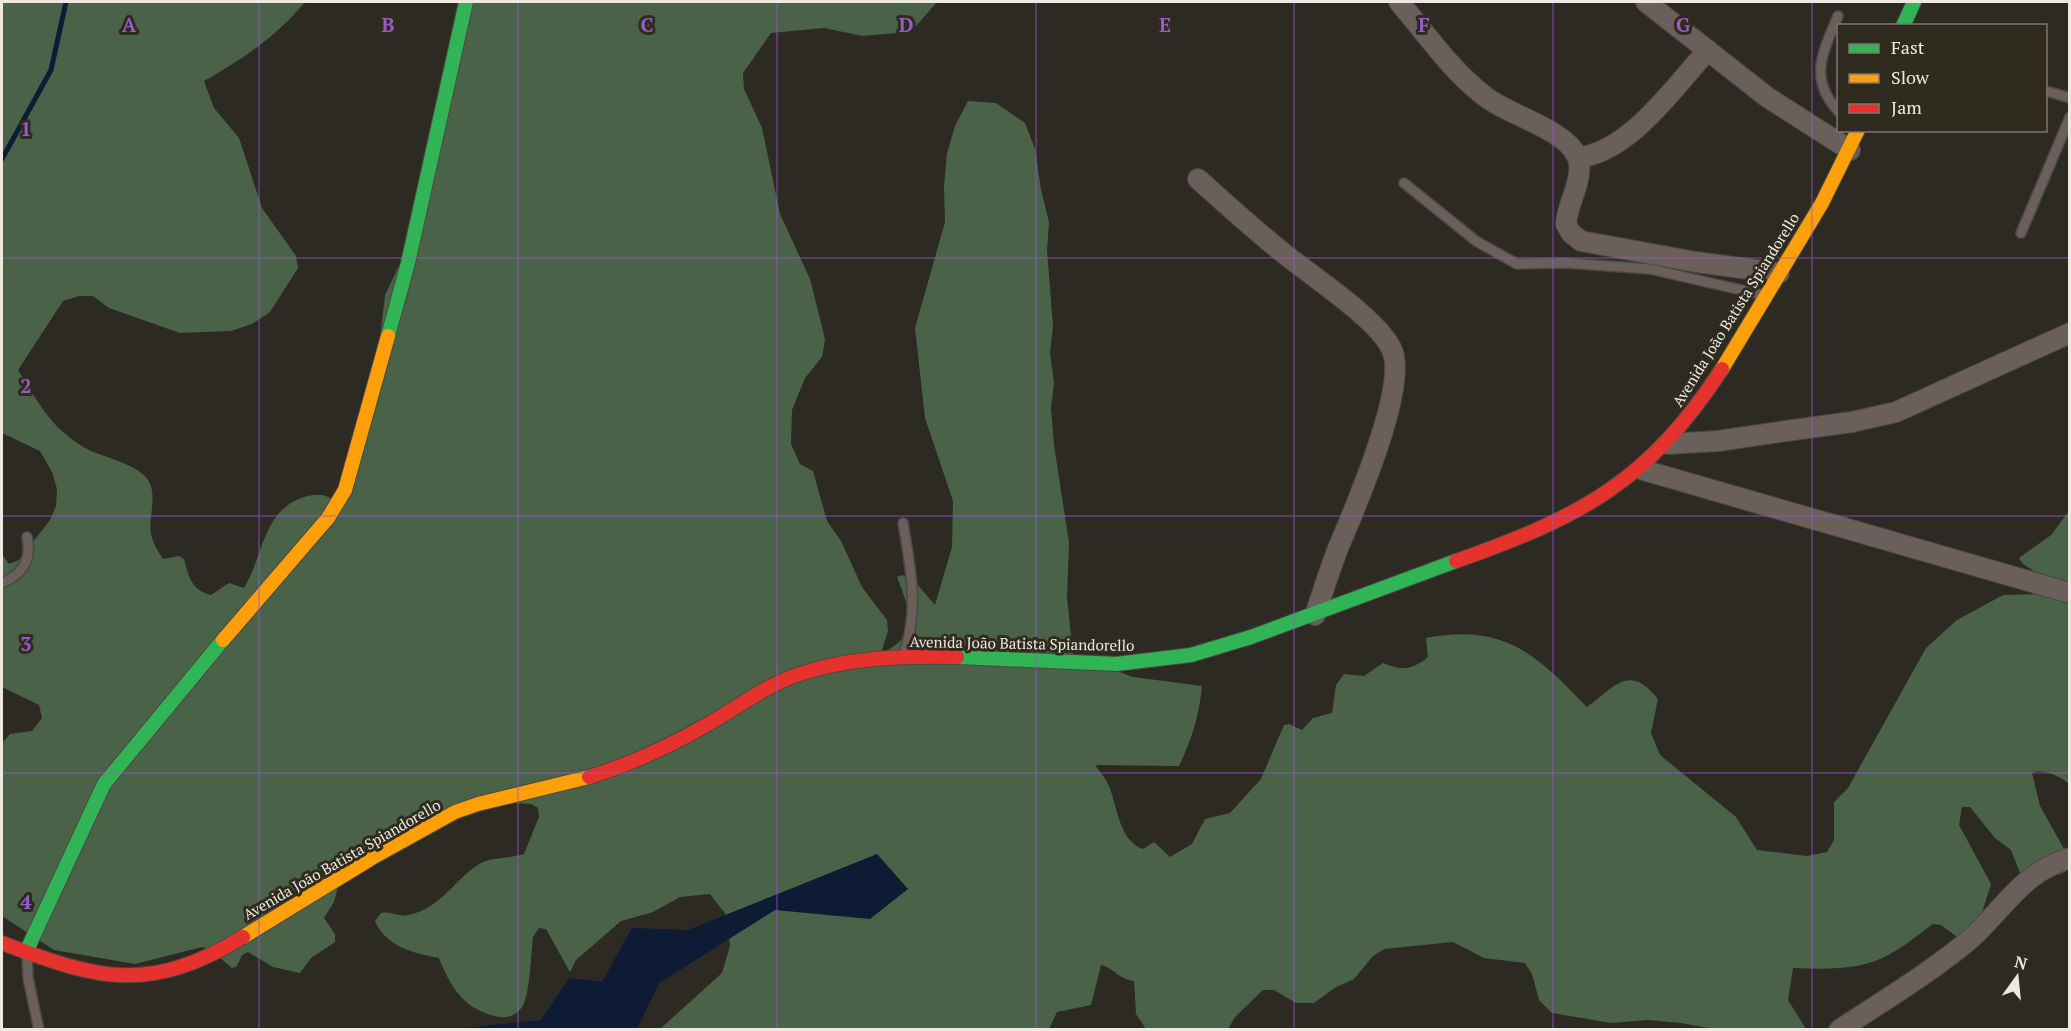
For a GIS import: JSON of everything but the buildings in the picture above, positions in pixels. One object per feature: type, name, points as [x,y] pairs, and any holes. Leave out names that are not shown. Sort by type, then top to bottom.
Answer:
[{"type":"street","points":[[26,952],[82,827],[104,784],[170,701],[328,518],[345,490],[389,336],[429,177],[466,2]]},
{"type":"street","points":[[1399,2],[1481,94],[1562,140],[1578,159],[1579,171],[1566,224],[1571,233],[1581,241],[1696,262],[1779,273]]},
{"type":"street","points":[[1646,2],[1767,97],[1837,128]]},
{"type":"street","points":[[1904,24],[1914,2]]},
{"type":"street","points":[[1578,159],[1602,154],[1630,133],[1708,50]]},
{"type":"street","name":"Avenida João Batista Spiandorello","points":[[2,943],[88,973],[123,976],[158,974],[194,962],[243,937],[388,849],[475,804],[505,799],[619,766],[704,728],[742,702],[799,674],[835,665],[903,659],[1012,659],[1087,664],[1130,664],[1174,658],[1266,634],[1366,593],[1519,538],[1604,496],[1643,470],[1668,444],[1696,410],[1766,296],[1855,136]]},
{"type":"street","points":[[1198,179],[1364,317],[1392,349],[1396,364],[1395,381],[1362,492],[1339,546],[1315,615]]},
{"type":"street","points":[[1668,444],[1718,441],[1830,425],[1896,412],[2070,333]]},
{"type":"street","points":[[1643,470],[2070,593]]},
{"type":"street","points":[[1839,1029],[1941,962],[1976,933],[2020,885],[2039,872],[2070,858]]},
{"type":"lane","points":[[1837,109],[1830,100],[1820,76],[1823,51],[1838,16]]},
{"type":"lane","points":[[2047,91],[2070,98]]},
{"type":"lane","points":[[2021,234],[2070,117]]},
{"type":"lane","points":[[1404,183],[1476,241],[1517,264],[1566,263],[1650,269],[1766,296]]},
{"type":"lane","points":[[903,524],[913,582],[914,606],[912,630],[903,659]]},
{"type":"lane","points":[[2,583],[12,579],[27,561],[30,549],[27,537]]},
{"type":"lane","points":[[26,952],[28,978],[39,1029]]},
{"type":"green space","points":[[2,2],[305,2],[283,26],[259,46],[204,81],[214,108],[239,138],[262,208],[296,256],[298,268],[270,312],[252,324],[231,331],[180,333],[109,308],[93,296],[79,296],[63,301],[18,370],[47,414],[64,433],[87,449],[119,461],[143,474],[151,486],[153,499],[150,527],[156,547],[163,559],[179,556],[184,559],[192,582],[204,593],[211,595],[229,583],[244,588],[272,523],[290,504],[304,497],[319,495],[327,496],[339,504],[377,364],[385,295],[428,204],[458,2],[937,2],[916,26],[896,33],[863,36],[824,28],[771,33],[743,73],[744,89],[762,128],[780,214],[810,279],[825,339],[822,357],[805,378],[792,410],[791,444],[800,464],[813,471],[827,521],[841,541],[862,587],[887,620],[888,631],[881,653],[902,639],[909,621],[908,610],[897,577],[902,575],[916,583],[935,605],[952,547],[953,501],[925,418],[915,328],[945,222],[944,186],[947,153],[955,126],[968,101],[996,103],[1025,123],[1035,149],[1041,190],[1049,222],[1047,250],[1053,326],[1050,353],[1054,382],[1051,409],[1054,445],[1069,543],[1067,598],[1073,655],[1133,677],[1202,686],[1194,727],[1179,766],[1095,765],[1109,786],[1124,831],[1135,845],[1143,849],[1154,842],[1170,857],[1192,844],[1205,819],[1230,813],[1261,779],[1284,725],[1289,724],[1302,730],[1313,718],[1332,713],[1336,685],[1344,674],[1364,676],[1383,663],[1401,668],[1412,667],[1428,657],[1426,638],[1453,634],[1498,639],[1517,647],[1551,672],[1587,707],[1623,682],[1631,680],[1639,682],[1658,699],[1651,733],[1660,755],[1736,817],[1757,850],[1807,856],[1827,852],[1834,840],[1834,802],[1848,788],[1926,648],[1957,620],[2003,595],[2046,594],[2060,588],[2023,564],[2019,558],[2051,535],[2069,511],[2069,783],[2046,772],[2032,773],[2040,806],[2068,856],[2066,871],[2054,876],[2043,877],[2020,873],[2011,850],[1995,838],[1970,807],[1962,807],[1959,825],[1991,884],[1979,922],[1960,939],[1941,925],[1933,924],[1896,951],[1867,964],[1843,968],[1793,968],[1788,1000],[1806,1029],[1714,1029],[1648,1020],[1611,1023],[1552,1013],[1539,1000],[1532,974],[1525,963],[1484,958],[1453,942],[1384,949],[1373,956],[1354,979],[1336,987],[1314,1003],[1296,1003],[1274,990],[1263,990],[1235,1017],[1228,1029],[1146,1029],[1136,1014],[1134,981],[1101,965],[1091,1005],[1057,1012],[1049,1029],[659,1030],[722,973],[730,946],[727,916],[710,894],[680,897],[653,912],[621,921],[576,960],[570,972],[546,929],[539,928],[533,937],[525,1001],[513,1015],[498,1017],[474,1008],[459,995],[439,958],[420,954],[393,943],[380,930],[375,921],[381,913],[405,915],[420,912],[440,899],[473,868],[483,862],[524,854],[539,817],[538,808],[531,804],[474,801],[340,879],[334,902],[324,918],[335,934],[335,942],[311,958],[300,973],[273,967],[248,952],[242,955],[237,966],[232,968],[211,950],[202,947],[135,964],[54,950],[2,916],[2,743],[10,734],[32,731],[42,718],[39,705],[2,687],[2,554],[9,564],[19,560],[50,520],[56,506],[57,489],[52,472],[40,451],[2,433]]},
{"type":"water","points":[[877,854],[908,889],[870,919],[775,910],[659,983],[637,1029],[454,1029],[541,1020],[569,978],[602,982],[632,928],[688,930]]},
{"type":"waterway","points":[[2,159],[51,70],[66,2]]},
{"type":"traffic: fast","points":[[388,336],[408,263],[466,2]]},
{"type":"traffic: fast","points":[[1904,24],[1914,2]]},
{"type":"traffic: fast","points":[[957,657],[1116,664],[1191,655],[1251,637],[1456,561]]},
{"type":"traffic: fast","points":[[26,952],[104,784],[223,640]]},
{"type":"traffic: slow","points":[[1722,369],[1822,203],[1857,132]]},
{"type":"traffic: slow","points":[[223,640],[328,518],[345,490],[388,336]]},
{"type":"traffic: slow","points":[[243,937],[372,858],[455,812],[478,804],[589,777]]},
{"type":"traffic: jam","points":[[1456,561],[1540,528],[1576,511],[1608,491],[1638,468],[1667,440],[1722,369]]},
{"type":"traffic: jam","points":[[589,777],[666,746],[710,723],[762,691],[794,676],[854,661],[957,657]]},
{"type":"traffic: jam","points":[[2,943],[68,966],[124,975],[151,974],[179,967],[210,955],[243,937]]}]
